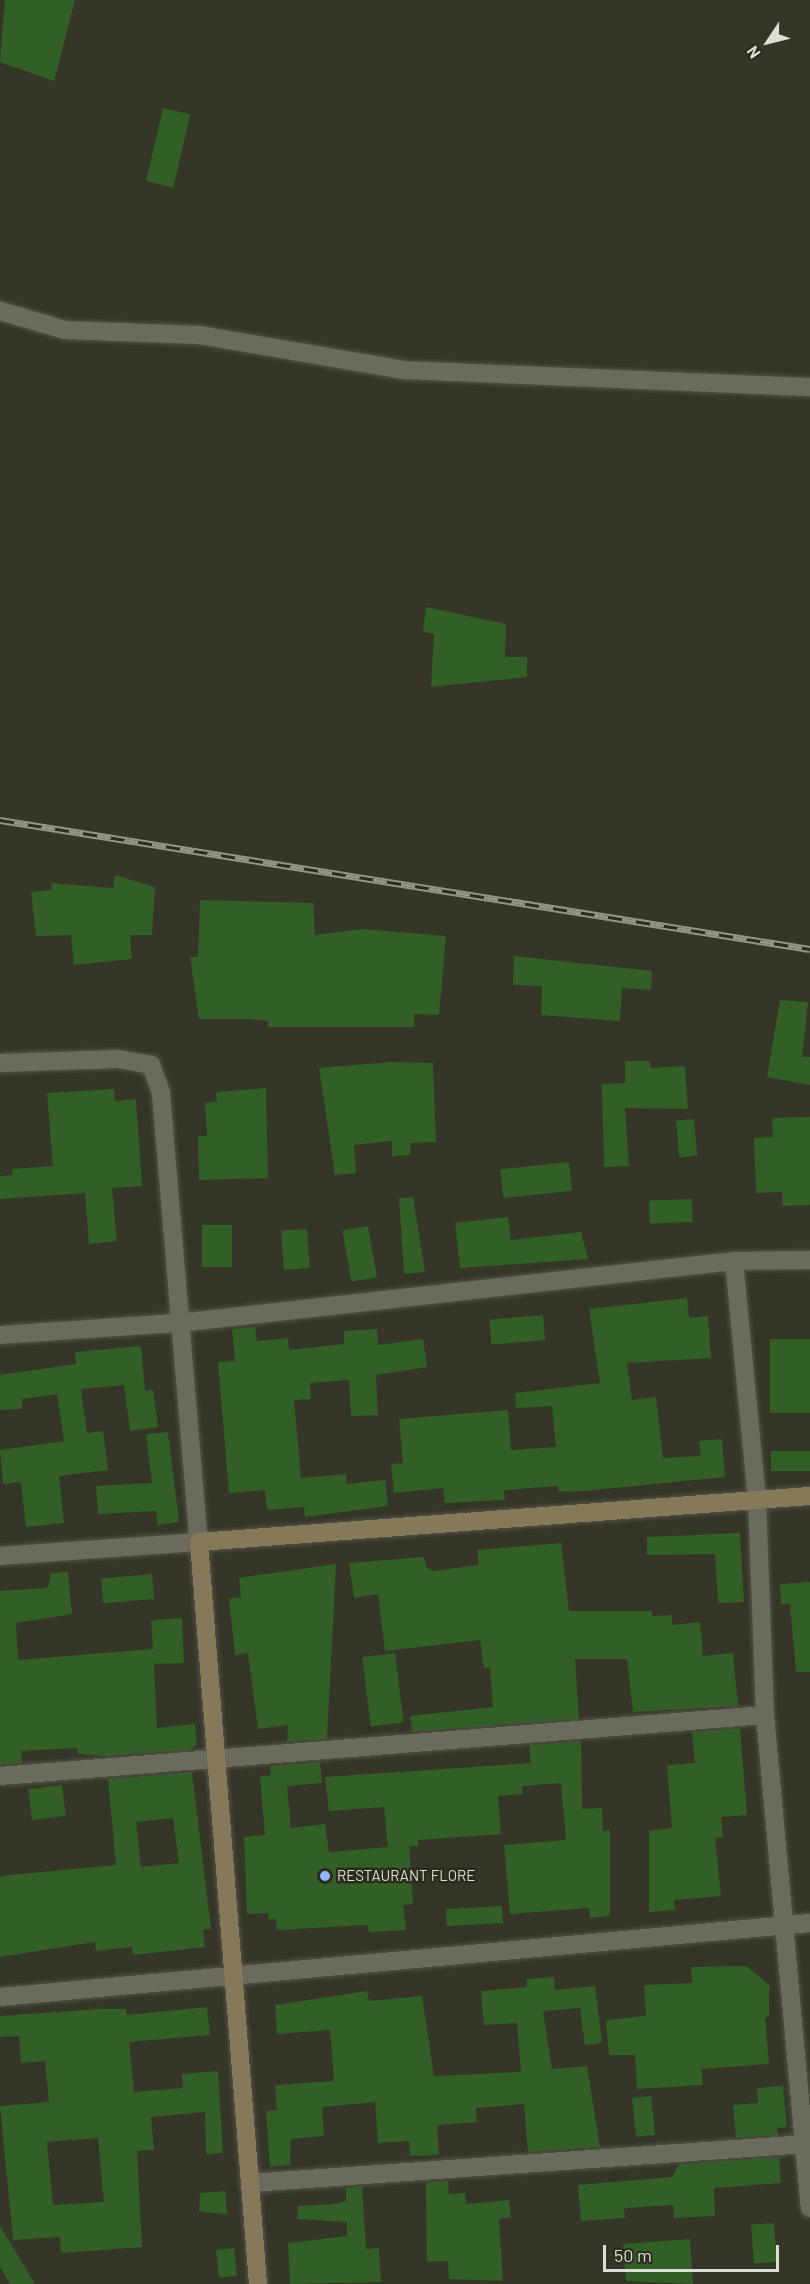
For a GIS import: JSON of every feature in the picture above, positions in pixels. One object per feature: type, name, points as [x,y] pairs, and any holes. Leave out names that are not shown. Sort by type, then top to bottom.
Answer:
[{"type":"street","points":[[0,311],[65,330],[200,335],[403,369],[810,387]]},
{"type":"street","points":[[0,1063],[118,1059],[151,1065],[161,1093],[258,2284]]},
{"type":"street","points":[[0,1335],[178,1323],[734,1261],[810,1260]]},
{"type":"street","points":[[734,1261],[757,1498],[765,1715],[787,1924],[810,2208]]},
{"type":"street","points":[[0,1556],[757,1498],[810,1496]]},
{"type":"street","points":[[0,1776],[765,1715]]},
{"type":"street","points":[[0,1997],[810,1923]]},
{"type":"street","points":[[250,2183],[806,2145]]},
{"type":"building","points":[[5,0],[75,0],[54,81],[0,62]]},
{"type":"building","points":[[163,108],[190,114],[173,187],[146,181]]},
{"type":"building","points":[[426,607],[506,624],[505,657],[527,657],[527,677],[431,687],[434,634],[423,632]]},
{"type":"building","points":[[115,875],[155,887],[152,935],[130,935],[132,959],[74,965],[71,935],[36,936],[31,892],[52,890],[51,883],[113,888]]},
{"type":"building","points":[[200,900],[313,903],[315,935],[363,929],[446,936],[439,1015],[414,1014],[414,1027],[268,1027],[268,1021],[199,1019],[190,957],[198,957]]},
{"type":"building","points":[[514,956],[652,971],[651,990],[622,988],[620,1021],[541,1015],[542,986],[513,985]]},
{"type":"building","points":[[780,1000],[808,1002],[802,1057],[810,1057],[810,1085],[767,1077]]},
{"type":"building","points":[[625,1061],[650,1061],[650,1068],[685,1066],[688,1109],[625,1108],[629,1166],[604,1167],[602,1084],[625,1083]]},
{"type":"building","points":[[391,1062],[433,1063],[436,1142],[410,1143],[411,1155],[392,1156],[392,1141],[354,1145],[356,1173],[335,1175],[319,1068]]},
{"type":"building","points":[[266,1088],[268,1178],[199,1180],[198,1136],[207,1136],[205,1103],[217,1102],[216,1092]]},
{"type":"building","points":[[114,1089],[115,1101],[136,1099],[142,1186],[112,1188],[117,1241],[89,1244],[85,1193],[0,1199],[0,1176],[13,1175],[12,1169],[53,1166],[47,1093]]},
{"type":"building","points":[[810,1117],[810,1205],[783,1206],[782,1192],[756,1193],[754,1138],[773,1137],[772,1118]]},
{"type":"building","points":[[694,1119],[697,1156],[679,1157],[676,1121]]},
{"type":"building","points":[[569,1162],[572,1191],[503,1198],[500,1169]]},
{"type":"building","points":[[413,1197],[425,1272],[404,1274],[399,1198]]},
{"type":"building","points":[[692,1199],[693,1222],[650,1223],[649,1201]]},
{"type":"building","points":[[508,1217],[511,1240],[581,1232],[588,1259],[460,1268],[455,1223]]},
{"type":"building","points":[[202,1225],[232,1225],[232,1267],[202,1267]]},
{"type":"building","points":[[368,1226],[377,1277],[351,1282],[342,1231]]},
{"type":"building","points":[[307,1229],[310,1268],[284,1270],[281,1231]]},
{"type":"building","points":[[687,1298],[689,1318],[708,1316],[711,1358],[627,1363],[632,1400],[656,1397],[663,1458],[701,1456],[699,1441],[722,1439],[725,1477],[584,1491],[558,1492],[558,1486],[504,1490],[505,1500],[445,1503],[443,1488],[394,1493],[391,1464],[403,1463],[399,1419],[508,1410],[511,1450],[556,1447],[552,1406],[516,1408],[515,1393],[600,1383],[589,1309]]},
{"type":"building","points":[[543,1315],[545,1340],[491,1345],[489,1320]]},
{"type":"building","points":[[255,1327],[257,1341],[288,1338],[289,1350],[344,1344],[344,1331],[377,1329],[378,1345],[423,1339],[427,1367],[376,1375],[378,1415],[351,1416],[349,1380],[310,1383],[311,1399],[294,1400],[301,1478],[346,1474],[347,1484],[385,1480],[388,1506],[305,1517],[304,1507],[267,1510],[265,1490],[229,1493],[218,1362],[235,1361],[232,1329]]},
{"type":"building","points":[[770,1339],[810,1339],[810,1413],[770,1413]]},
{"type":"building","points":[[141,1346],[145,1391],[153,1390],[158,1427],[130,1431],[124,1385],[81,1389],[87,1433],[103,1431],[108,1470],[59,1476],[64,1523],[26,1527],[21,1482],[3,1484],[0,1450],[64,1441],[57,1394],[22,1399],[22,1409],[0,1410],[0,1375],[76,1364],[75,1352]]},
{"type":"building","points":[[168,1432],[179,1522],[158,1525],[156,1511],[98,1514],[96,1486],[152,1483],[146,1434]]},
{"type":"building","points":[[771,1451],[810,1451],[810,1471],[771,1471]]},
{"type":"building","points":[[740,1533],[744,1602],[718,1603],[715,1554],[647,1555],[647,1537]]},
{"type":"building","points":[[561,1543],[569,1611],[652,1611],[652,1616],[672,1615],[672,1625],[700,1622],[703,1656],[733,1653],[738,1706],[633,1712],[627,1659],[575,1659],[579,1719],[412,1732],[410,1716],[493,1707],[490,1667],[484,1668],[480,1640],[385,1651],[378,1594],[354,1598],[349,1563],[424,1557],[426,1567],[433,1571],[479,1565],[477,1550]]},
{"type":"building","points":[[336,1564],[327,1739],[287,1742],[288,1725],[258,1729],[248,1653],[235,1655],[229,1599],[241,1597],[239,1578]]},
{"type":"building","points":[[68,1572],[72,1614],[16,1623],[18,1660],[153,1649],[151,1620],[182,1618],[184,1663],[154,1664],[157,1728],[195,1724],[197,1744],[190,1750],[106,1756],[78,1754],[77,1748],[21,1751],[22,1763],[0,1765],[0,1591],[48,1588],[51,1573]]},
{"type":"building","points":[[152,1574],[154,1599],[103,1603],[101,1578]]},
{"type":"building","points":[[810,1582],[810,1672],[796,1672],[790,1604],[781,1604],[780,1584]]},
{"type":"building","points":[[395,1653],[404,1722],[371,1726],[362,1657]]},
{"type":"building","points":[[740,1728],[747,1815],[721,1817],[723,1837],[715,1838],[721,1896],[674,1900],[675,1910],[649,1912],[649,1831],[672,1828],[667,1765],[695,1763],[692,1732]]},
{"type":"building","points":[[581,1741],[582,1809],[602,1808],[603,1831],[610,1830],[610,1916],[590,1918],[589,1908],[510,1914],[504,1845],[566,1840],[561,1783],[522,1786],[523,1794],[498,1796],[501,1834],[418,1840],[418,1846],[409,1846],[413,1904],[403,1905],[406,1930],[369,1932],[368,1925],[277,1930],[276,1919],[269,1920],[268,1913],[247,1914],[244,1837],[265,1835],[260,1777],[271,1775],[270,1766],[320,1762],[322,1783],[287,1786],[291,1828],[325,1824],[329,1852],[388,1847],[384,1807],[329,1811],[325,1777],[531,1763],[529,1745]]},
{"type":"building","points":[[192,1772],[211,1929],[203,1930],[205,1947],[133,1955],[132,1947],[96,1951],[95,1942],[0,1957],[0,1876],[116,1865],[108,1779]],"holes":[[[173,1818],[179,1863],[141,1867],[136,1822]]]},
{"type":"building","points":[[62,1785],[66,1816],[32,1820],[28,1789]]},
{"type":"building","points":[[502,1906],[503,1923],[447,1926],[446,1909]]},
{"type":"building","points":[[746,1966],[769,1985],[769,2017],[765,2017],[769,2064],[701,2069],[703,2085],[637,2089],[635,2055],[609,2055],[606,2020],[646,2016],[644,1985],[692,1983],[691,1967]]},
{"type":"building","points":[[554,1977],[555,1990],[595,1986],[602,2043],[585,2045],[580,2008],[543,2011],[552,2069],[587,2066],[600,2147],[528,2152],[524,2104],[476,2108],[477,2122],[437,2125],[439,2155],[410,2156],[409,2141],[378,2143],[375,2102],[322,2107],[324,2136],[291,2139],[290,2165],[270,2167],[266,2111],[277,2110],[275,2085],[334,2081],[330,2030],[277,2034],[275,2005],[367,1991],[369,2001],[422,1996],[434,2076],[521,2072],[517,2023],[484,2025],[481,1991],[527,1987],[526,1979]]},
{"type":"building","points":[[207,2007],[210,2035],[129,2042],[134,2092],[183,2088],[182,2074],[218,2071],[223,2153],[206,2154],[205,2112],[151,2117],[154,2150],[137,2151],[142,2247],[61,2253],[60,2237],[13,2240],[0,2106],[49,2102],[45,2061],[21,2063],[19,2036],[0,2037],[0,2016],[98,2009],[126,2009],[127,2015]],"holes":[[[98,2138],[104,2202],[53,2205],[47,2142]]]},
{"type":"building","points":[[783,2086],[787,2127],[777,2128],[778,2135],[736,2138],[733,2105],[758,2103],[757,2088]]},
{"type":"building","points":[[651,2096],[655,2135],[636,2137],[632,2098]]},
{"type":"building","points":[[779,2157],[781,2183],[714,2188],[715,2216],[674,2218],[673,2205],[624,2208],[625,2218],[581,2221],[578,2185],[672,2177],[679,2164]]},
{"type":"building","points":[[448,2181],[449,2194],[465,2193],[466,2204],[509,2200],[511,2218],[499,2219],[503,2281],[449,2279],[448,2261],[427,2262],[426,2182]]},
{"type":"building","points":[[362,2186],[366,2249],[379,2248],[381,2282],[290,2284],[288,2243],[347,2236],[347,2222],[297,2219],[298,2206],[335,2204],[346,2201],[346,2188]]},
{"type":"building","points":[[225,2191],[227,2214],[199,2212],[200,2193]]},
{"type":"building","points":[[774,2223],[777,2262],[754,2264],[751,2225]]},
{"type":"building","points":[[0,2226],[35,2284],[10,2284],[0,2267]]},
{"type":"building","points":[[690,2239],[693,2284],[626,2281],[623,2244]]},
{"type":"building","points":[[234,2248],[237,2276],[219,2278],[216,2250]]},
{"type":"railway","points":[[0,820],[810,949]]},
{"type":"place","name":"RESTAURANT FLORE","points":[[325,1876]]}]
